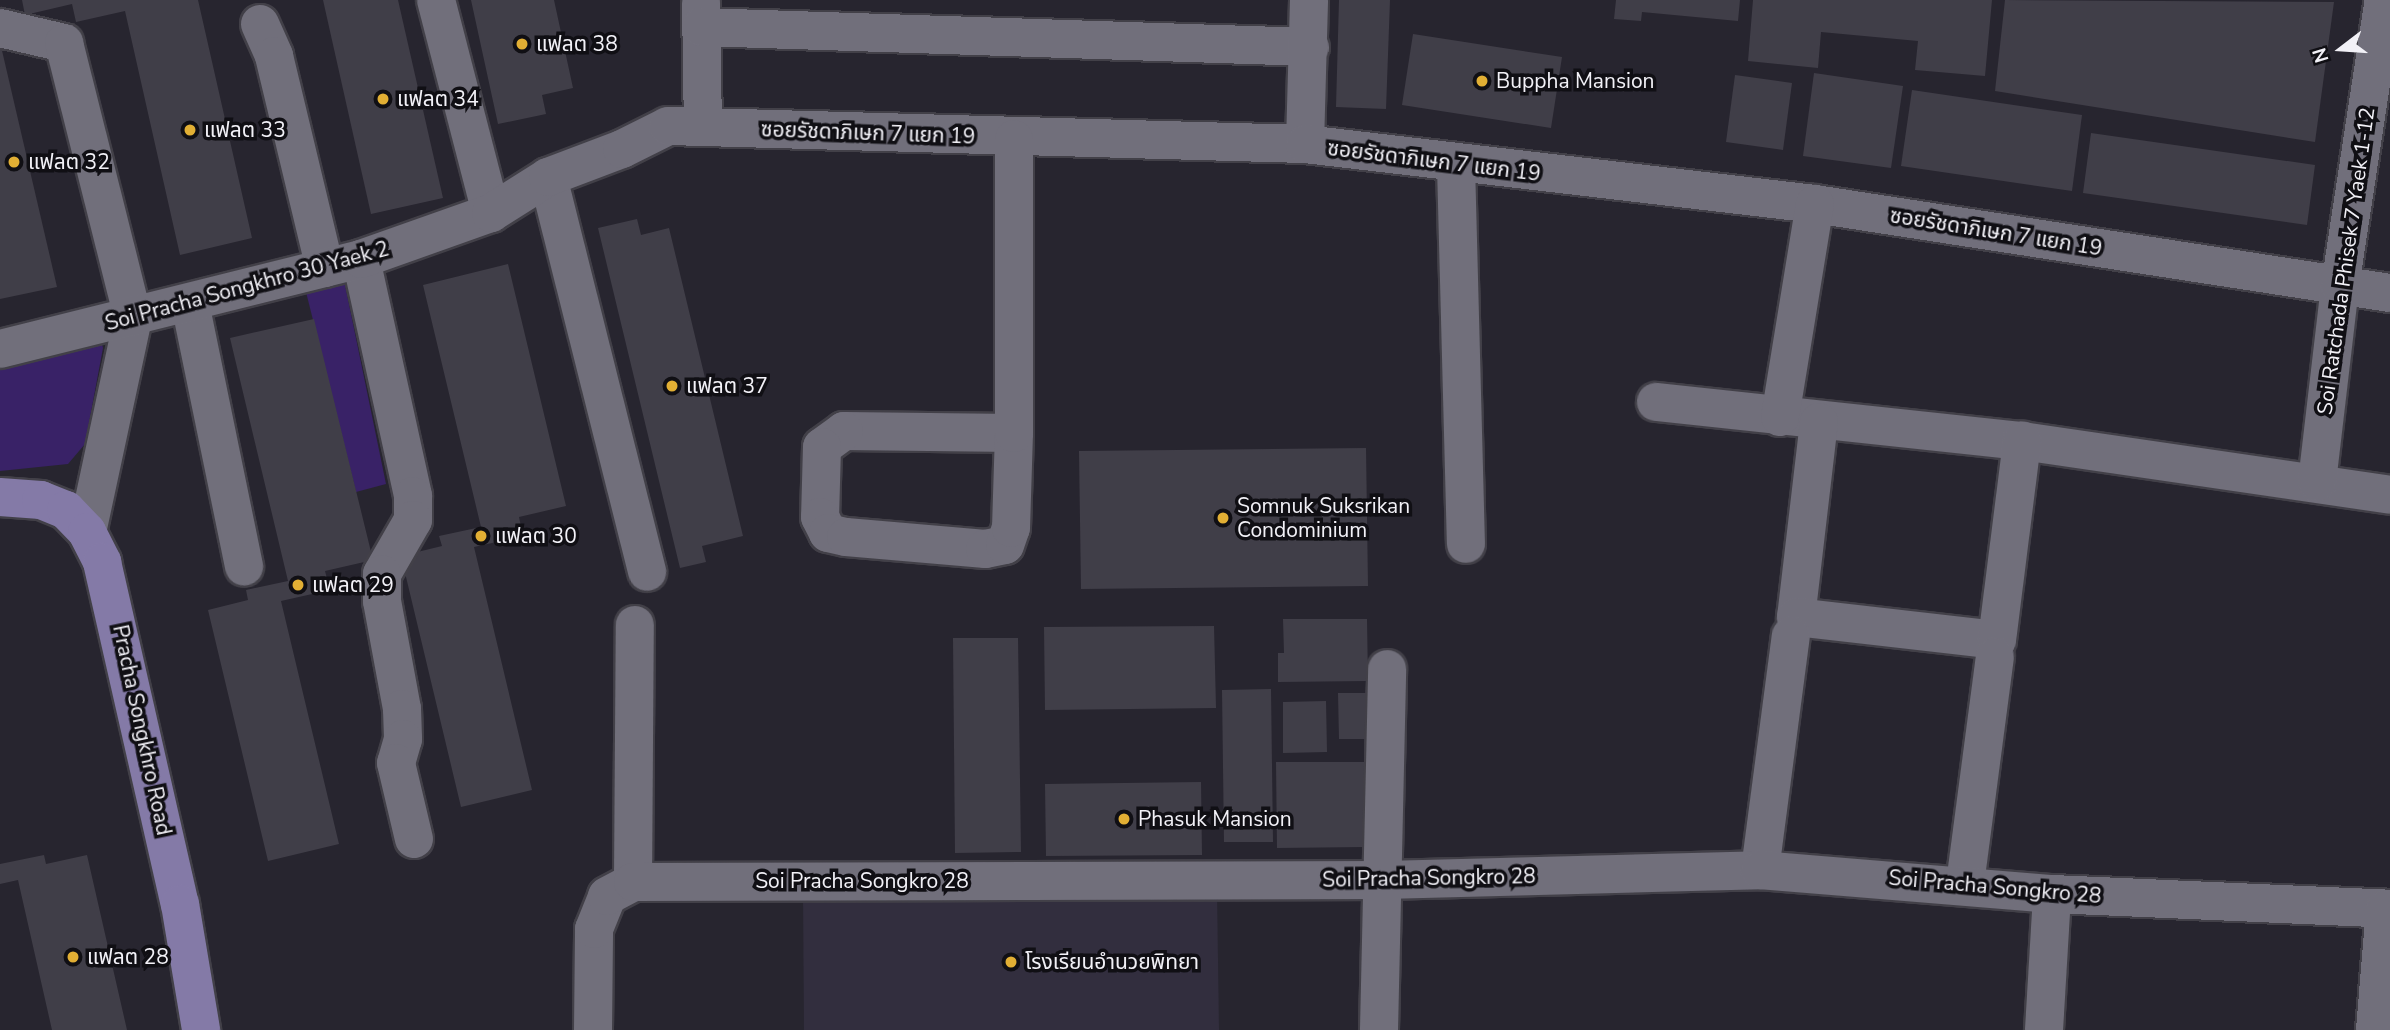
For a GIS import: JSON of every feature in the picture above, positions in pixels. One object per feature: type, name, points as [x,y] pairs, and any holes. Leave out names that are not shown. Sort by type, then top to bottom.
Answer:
[{"type":"main road","name":"Pracha Songkhro Road","points":[[0,497],[41,499],[66,510],[87,531],[113,598],[180,904],[201,1030]]},
{"type":"street","points":[[436,0],[491,212]]},
{"type":"street","points":[[1306,145],[1309,0]]},
{"type":"street","name":"Soi Ratchada Phisek 7 Yaek 1-12","points":[[2317,482],[2340,286],[2382,64],[2384,0]]},
{"type":"street","points":[[703,127],[701,13],[1310,47]]},
{"type":"street","points":[[260,24],[274,56],[325,268]]},
{"type":"street","points":[[0,28],[64,43],[133,318],[87,531]]},
{"type":"street","name":"ซอยรัชดาภิเษก 7 แยก 19","points":[[491,212],[548,177],[622,149],[668,126],[1014,139],[1306,145],[1456,165],[1815,204],[2390,293]]},
{"type":"street","points":[[1014,139],[1014,433],[1011,528],[1005,545],[985,549],[846,537],[828,533],[820,517],[822,447],[844,431],[1014,433]]},
{"type":"street","points":[[1456,165],[1465,544]]},
{"type":"street","points":[[548,177],[647,572]]},
{"type":"street","points":[[1780,417],[1815,204]]},
{"type":"street","name":"Soi Pracha Songkhro 30 Yaek 2","points":[[0,349],[361,259],[491,212]]},
{"type":"street","points":[[361,259],[413,496],[412,520],[382,574],[382,601],[402,709],[402,739],[396,763],[414,839]]},
{"type":"street","points":[[190,303],[244,567]]},
{"type":"street","points":[[1656,402],[1819,422],[2022,441],[2317,482],[2390,495]]},
{"type":"street","points":[[1819,422],[1796,617],[1997,640],[2022,441]]},
{"type":"street","points":[[593,1030],[594,929],[607,896],[633,882],[635,625]]},
{"type":"street","points":[[1760,870],[1791,636]]},
{"type":"street","points":[[1965,884],[1995,657]]},
{"type":"street","points":[[1379,1030],[1387,669]]},
{"type":"street","name":"Soi Pracha Songkro 28","points":[[633,882],[1384,880],[1760,870],[1965,884],[2052,894],[2387,909]]},
{"type":"street","points":[[2044,1030],[2052,894]]},
{"type":"street","points":[[2375,1030],[2387,909]]},
{"type":"shaded area","points":[[344,280],[386,484],[356,492],[305,288]]},
{"type":"shaded area","points":[[100,336],[103,348],[85,444],[68,464],[0,471],[0,360]]},
{"type":"shaded area","name":"โรงเรียนอำนวยพิทยา","points":[[1217,890],[1219,1030],[804,1030],[803,894]]},
{"type":"building","name":"แฟลต 33","points":[[22,0],[198,0],[252,238],[180,255],[125,11],[76,22],[72,4],[25,15]]},
{"type":"building","name":"แฟลต 34","points":[[323,0],[398,0],[443,198],[371,214]]},
{"type":"building","name":"แฟลต 38","points":[[471,0],[554,0],[573,88],[542,95],[546,114],[498,124]]},
{"type":"building","points":[[1339,0],[1390,0],[1386,109],[1336,107]]},
{"type":"building","points":[[1616,0],[1740,0],[1738,21],[1642,12],[1641,21],[1614,19]]},
{"type":"building","points":[[1753,0],[1992,0],[1985,76],[1915,70],[1918,41],[1821,32],[1818,68],[1748,61]]},
{"type":"building","points":[[2005,0],[2334,2],[2315,142],[1995,91]]},
{"type":"building","name":"Buppha Mansion","points":[[1413,34],[1562,57],[1551,128],[1402,105]]},
{"type":"building","name":"แฟลต 32","points":[[0,42],[57,287],[0,299]]},
{"type":"building","points":[[1814,73],[1903,86],[1891,168],[1803,156]]},
{"type":"building","points":[[1735,75],[1792,83],[1783,150],[1726,142]]},
{"type":"building","points":[[1912,90],[2082,115],[2072,191],[1901,166]]},
{"type":"building","points":[[2091,133],[2315,165],[2307,225],[2083,193]]},
{"type":"building","name":"แฟลต 37","points":[[637,219],[641,235],[669,228],[743,536],[702,546],[706,562],[680,568],[598,228]]},
{"type":"building","name":"แฟลต 30","points":[[508,264],[566,506],[519,517],[523,536],[474,547],[532,790],[461,807],[401,556],[442,546],[439,536],[481,527],[423,285]]},
{"type":"building","name":"แฟลต 29","points":[[314,319],[373,560],[325,571],[330,590],[281,601],[339,844],[268,861],[208,610],[248,600],[246,590],[288,581],[230,338]]},
{"type":"building","name":"Somnuk Suksrikan Condominium","points":[[1366,448],[1368,586],[1081,589],[1079,451]]},
{"type":"building","points":[[1283,619],[1367,619],[1368,681],[1278,682],[1278,653],[1284,653]]},
{"type":"building","points":[[1214,626],[1216,708],[1045,710],[1044,627]]},
{"type":"building","points":[[953,638],[1018,638],[1021,852],[955,853]]},
{"type":"building","points":[[1271,689],[1273,842],[1224,842],[1222,690]]},
{"type":"building","points":[[1338,693],[1368,693],[1368,739],[1339,739]]},
{"type":"building","points":[[1326,701],[1327,752],[1283,753],[1283,702]]},
{"type":"building","points":[[1276,762],[1364,762],[1365,847],[1277,848]]},
{"type":"building","name":"Phasuk Mansion","points":[[1201,782],[1202,855],[1046,856],[1045,784]]},
{"type":"building","name":"แฟลต 28","points":[[44,855],[46,864],[87,855],[127,1030],[52,1030],[18,880],[0,884],[0,864]]},
{"type":"place","name":"แฟลต 38","points":[[522,44]]},
{"type":"place","name":"Buppha Mansion","points":[[1482,81]]},
{"type":"place","name":"แฟลต 34","points":[[383,99]]},
{"type":"place","name":"แฟลต 33","points":[[190,130]]},
{"type":"place","name":"แฟลต 32","points":[[14,162]]},
{"type":"place","name":"แฟลต 37","points":[[672,386]]},
{"type":"place","name":"Somnuk Suksrikan Condominium","points":[[1223,518]]},
{"type":"place","name":"แฟลต 30","points":[[481,536]]},
{"type":"place","name":"แฟลต 29","points":[[298,585]]},
{"type":"place","name":"Phasuk Mansion","points":[[1124,819]]},
{"type":"place","name":"แฟลต 28","points":[[73,957]]},
{"type":"place","name":"โรงเรียนอำนวยพิทยา","points":[[1011,962]]}]
